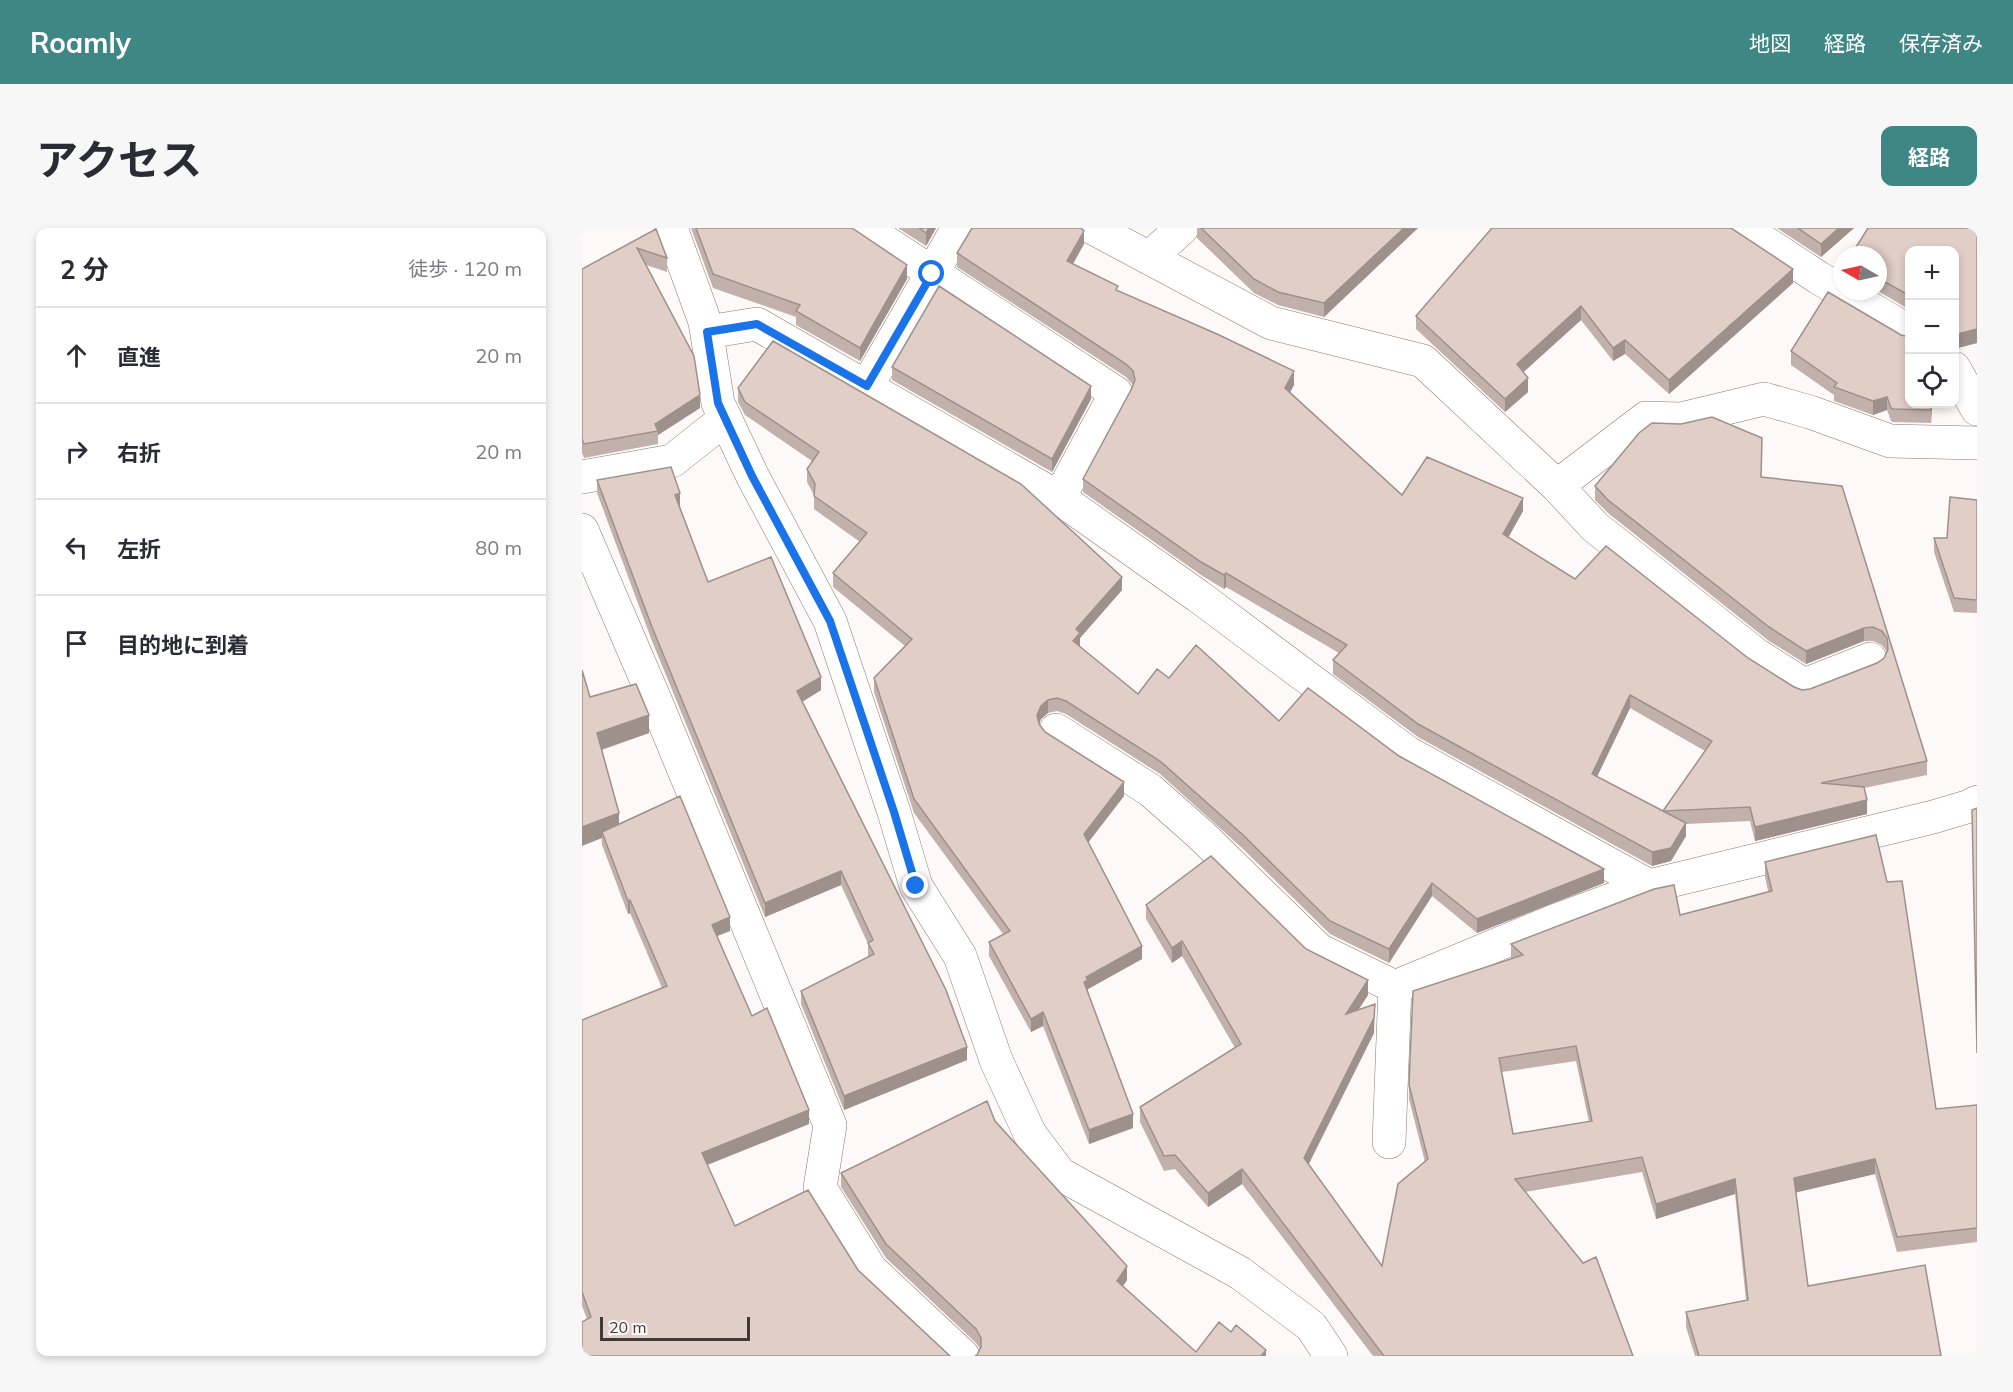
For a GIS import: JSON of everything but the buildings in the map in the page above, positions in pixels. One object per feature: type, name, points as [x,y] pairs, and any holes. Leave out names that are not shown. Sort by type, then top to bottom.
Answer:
[{"type":"street","points":[[671,228],[707,332],[718,403],[752,476],[830,621],[894,812],[916,886],[960,956],[996,1060],[1030,1134],[1060,1174],[1240,1273],[1311,1326],[1331,1356]]},
{"type":"street","points":[[864,228],[1116,393],[1059,498]]},
{"type":"street","points":[[867,386],[958,228]]},
{"type":"street","points":[[1093,228],[1271,323],[1423,361],[1557,486],[1595,526],[1758,656],[1804,685],[1870,660]]},
{"type":"street","points":[[1149,258],[1182,228]]},
{"type":"street","points":[[1743,228],[1819,278],[1905,329]]},
{"type":"street","points":[[707,332],[757,324],[1059,498],[1198,596],[1408,753],[1649,886]]},
{"type":"street","points":[[1959,377],[1977,409]]},
{"type":"street","points":[[1557,486],[1646,418],[1682,419],[1764,399],[1810,412],[1890,441],[1977,443]]},
{"type":"street","points":[[582,477],[672,461],[725,419]]},
{"type":"street","points":[[582,530],[656,702],[830,1125],[820,1188],[871,1270],[963,1356]]},
{"type":"street","points":[[1056,730],[1150,790],[1201,835],[1319,950],[1395,987],[1554,921],[1649,886],[1933,817],[1971,806],[1977,802]]},
{"type":"street","points":[[1389,1142],[1395,987]]},
{"type":"route","points":[[916,886],[894,812],[830,621],[752,476],[718,403],[707,332],[757,324],[867,386],[932,274]]}]
